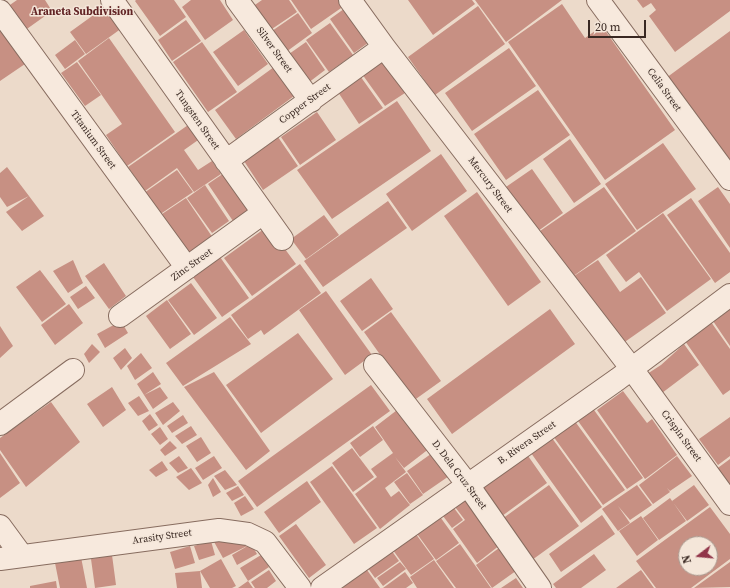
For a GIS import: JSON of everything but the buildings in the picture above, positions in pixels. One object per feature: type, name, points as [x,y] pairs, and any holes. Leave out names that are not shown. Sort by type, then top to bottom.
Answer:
[{"type":"street","name":"Tungsten Street","points":[[112,0],[282,239]]},
{"type":"street","name":"Silver Street","points":[[237,0],[311,101]]},
{"type":"street","name":"Mercury Street","points":[[350,0],[384,48],[632,369]]},
{"type":"street","name":"Celia Street","points":[[598,0],[730,179]]},
{"type":"street","name":"Titanium Street","points":[[0,11],[187,268]]},
{"type":"street","name":"Copper Street","points":[[226,161],[384,48]]},
{"type":"street","name":"Zinc Street","points":[[120,316],[263,213]]},
{"type":"street","name":"B. Rivera Street","points":[[322,588],[632,369],[730,295]]},
{"type":"street","name":"D. Dela Cruz Street","points":[[374,364],[468,485],[540,588]]},
{"type":"street","name":"Crispin Street","points":[[632,369],[730,504]]},
{"type":"street","points":[[0,424],[73,370]]},
{"type":"street","points":[[0,526],[22,556]]},
{"type":"street","name":"Arasity Street","points":[[0,559],[225,530],[248,534],[265,542],[300,588]]},
{"type":"district","name":"Araneta Subdivision","points":[[82,12]]}]
